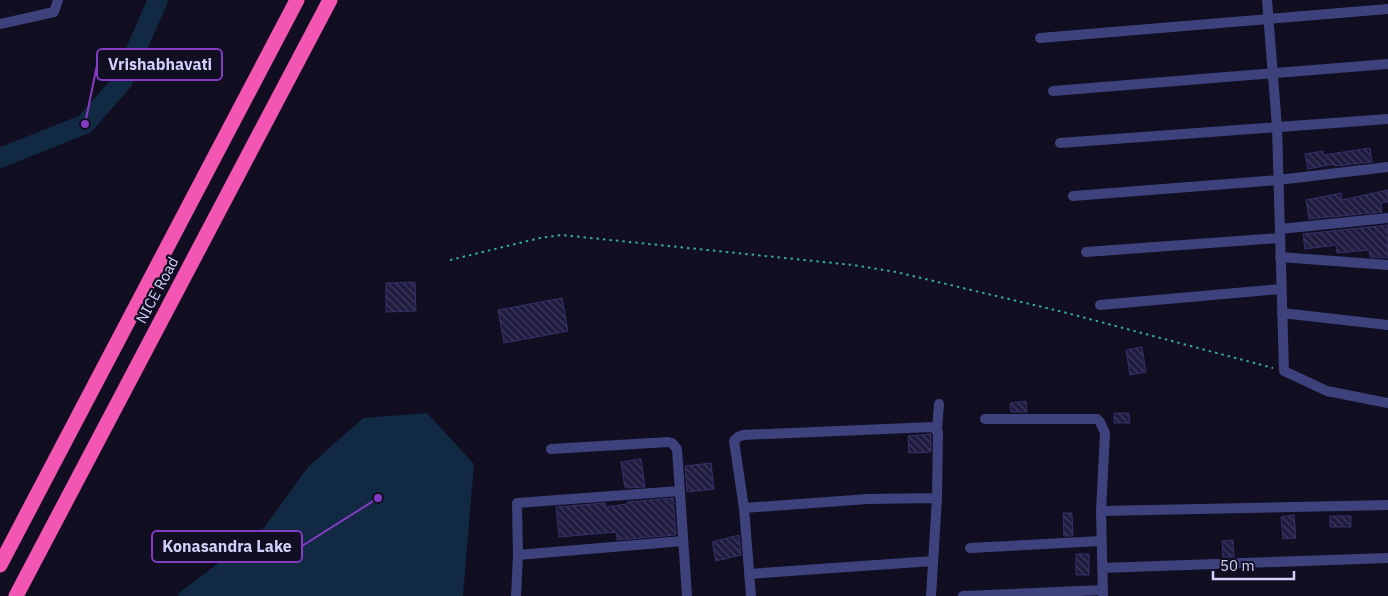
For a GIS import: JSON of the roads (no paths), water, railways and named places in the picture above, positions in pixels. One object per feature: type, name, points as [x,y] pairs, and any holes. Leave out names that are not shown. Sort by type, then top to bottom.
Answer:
[{"type":"highway","name":"NICE Road","points":[[0,564],[297,0]]},
{"type":"highway","name":"NICE Road","points":[[16,596],[330,0]]},
{"type":"street","points":[[0,24],[54,12],[58,0]]},
{"type":"street","points":[[1268,0],[1277,127],[1284,371],[1327,391],[1388,403]]},
{"type":"street","points":[[1040,38],[1388,9]]},
{"type":"street","points":[[1053,91],[1388,64]]},
{"type":"street","points":[[1060,143],[1388,119]]},
{"type":"street","points":[[1073,196],[1278,180],[1388,167]]},
{"type":"street","points":[[1086,252],[1280,233],[1388,218]]},
{"type":"street","points":[[1280,257],[1388,265]]},
{"type":"street","points":[[1100,305],[1281,289]]},
{"type":"street","points":[[1282,313],[1388,325]]},
{"type":"street","points":[[932,596],[939,404]]},
{"type":"street","points":[[963,596],[1103,593],[1100,511],[1105,433],[1100,422],[1097,419],[985,420]]},
{"type":"street","points":[[751,596],[744,508],[734,441],[738,437],[933,427],[937,430]]},
{"type":"street","points":[[551,449],[672,443],[676,449],[687,596]]},
{"type":"street","points":[[516,596],[518,555],[517,503],[678,490]]},
{"type":"street","points":[[744,508],[868,500],[937,498]]},
{"type":"street","points":[[1100,511],[1388,505]]},
{"type":"street","points":[[970,548],[1101,541]]},
{"type":"street","points":[[518,555],[683,542]]},
{"type":"street","points":[[1102,568],[1388,558]]},
{"type":"street","points":[[749,574],[934,561]]},
{"type":"water","points":[[427,413],[474,464],[463,596],[178,596],[179,593],[263,529],[308,467],[363,418]]},
{"type":"waterway","points":[[0,158],[85,124],[122,82],[158,0]]},
{"type":"place","name":"Vrishabhavati","points":[[85,124]]},
{"type":"place","name":"Konasandra Lake","points":[[378,498]]}]
